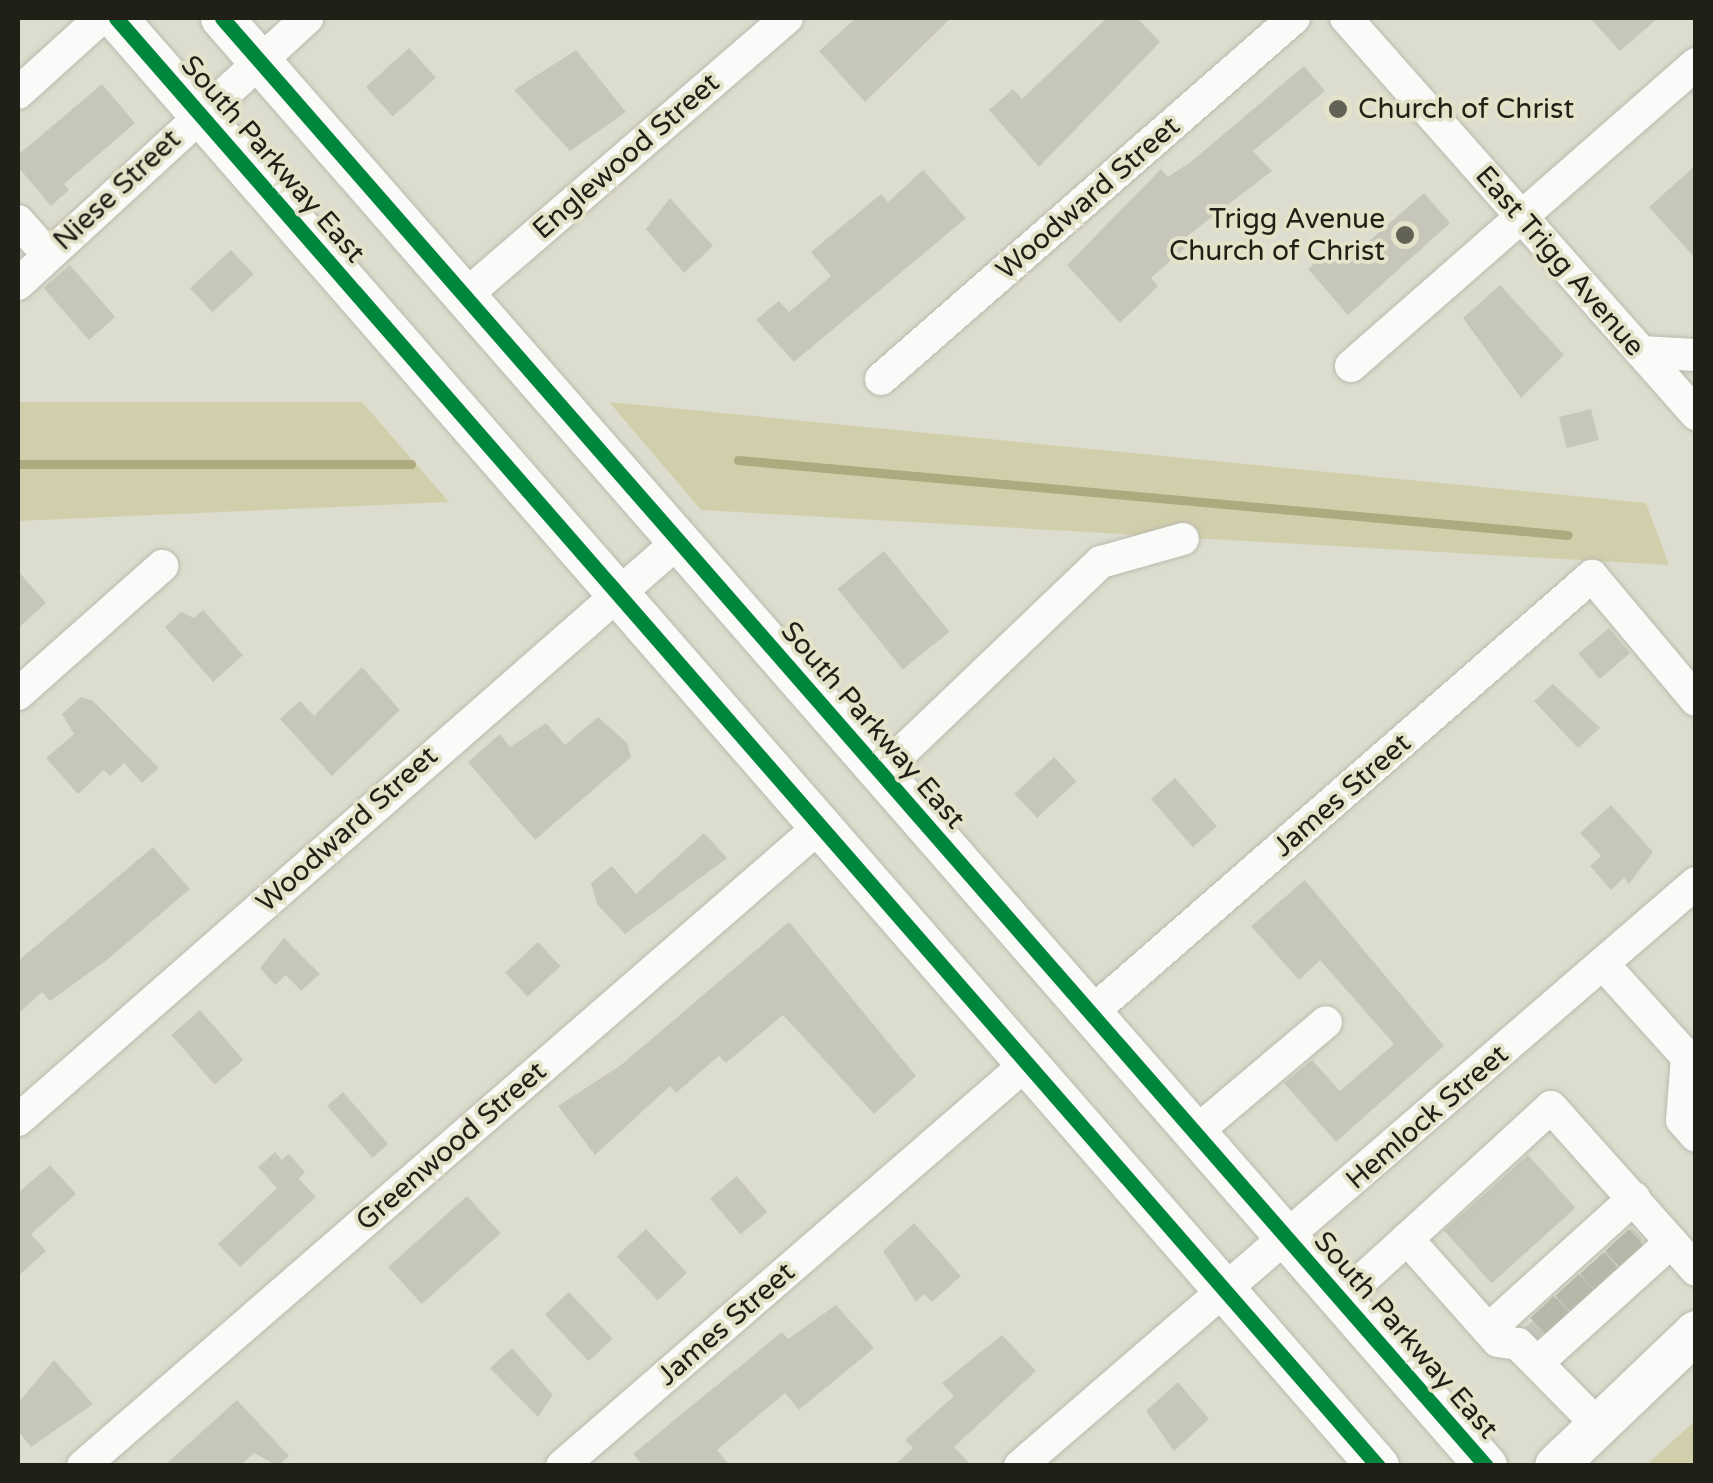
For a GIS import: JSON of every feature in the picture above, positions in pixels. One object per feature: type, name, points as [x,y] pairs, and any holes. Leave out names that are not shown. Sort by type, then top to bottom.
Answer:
[{"type":"main road","name":"South Parkway East","points":[[116,18],[1378,1466]]},
{"type":"main road","name":"South Parkway East","points":[[222,18],[1486,1466]]},
{"type":"main road","points":[[1556,1466],[1596,1423],[1696,1332]]},
{"type":"street","points":[[18,92],[102,18]]},
{"type":"street","name":"Niese Street","points":[[18,284],[307,18]]},
{"type":"street","name":"Englewood Street","points":[[466,295],[787,18]]},
{"type":"street","name":"Woodward Street","points":[[881,379],[1294,18]]},
{"type":"street","name":"East Trigg Avenue","points":[[1346,18],[1696,414]]},
{"type":"street","points":[[1350,366],[1696,64]]},
{"type":"street","points":[[18,221],[48,255]]},
{"type":"street","points":[[1641,352],[1696,356]]},
{"type":"street","points":[[881,772],[1100,562],[1183,539]]},
{"type":"street","name":"Woodward Street","points":[[18,1120],[616,590],[680,540]]},
{"type":"street","points":[[18,694],[162,566]]},
{"type":"street","name":"James Street","points":[[1091,1013],[1592,576],[1696,700]]},
{"type":"street","name":"Greenwood Street","points":[[83,1466],[819,828]]},
{"type":"street","name":"Hemlock Street","points":[[1020,1466],[1696,882]]},
{"type":"street","points":[[1603,964],[1688,1057],[1682,1120],[1696,1136]]},
{"type":"street","points":[[1196,1132],[1326,1022]]},
{"type":"street","name":"James Street","points":[[562,1466],[1025,1065]]},
{"type":"street","points":[[1341,1299],[1552,1107],[1696,1270]]},
{"type":"street","points":[[1537,1363],[1562,1305],[1625,1249],[1634,1198]]},
{"type":"street","points":[[1407,1239],[1488,1330],[1537,1363],[1596,1423]]},
{"type":"street","points":[[1488,1330],[1562,1305],[1625,1249],[1671,1242]]},
{"type":"shaded area","points":[[18,402],[362,402],[449,502],[18,521]]},
{"type":"shaded area","points":[[609,402],[1646,503],[1669,565],[701,510]]},
{"type":"shaded area","points":[[1695,1421],[1695,1465],[1646,1465]]},
{"type":"building","points":[[856,18],[951,18],[865,102],[819,51]]},
{"type":"building","points":[[1107,18],[1137,18],[1160,42],[1039,167],[989,110],[1013,89],[1022,99]]},
{"type":"building","points":[[1590,18],[1658,18],[1620,51]]},
{"type":"building","points":[[409,48],[436,78],[393,117],[366,87]]},
{"type":"building","points":[[576,50],[626,112],[570,151],[514,90]]},
{"type":"building","points":[[1304,66],[1325,91],[1253,151],[1272,171],[1182,240],[1187,246],[1151,278],[1158,286],[1120,323],[1067,265],[1161,169],[1168,177],[1192,161]]},
{"type":"building","points":[[102,84],[135,123],[64,184],[69,190],[51,206],[18,167],[18,155]]},
{"type":"building","points":[[1696,165],[1696,259],[1649,207]]},
{"type":"building","points":[[923,170],[966,218],[794,362],[756,320],[779,301],[789,312],[831,276],[811,252],[881,194],[888,202]]},
{"type":"building","points":[[1424,193],[1450,223],[1348,315],[1308,269],[1330,250],[1346,261]]},
{"type":"building","points":[[670,198],[713,246],[684,273],[646,229]]},
{"type":"building","points":[[231,250],[254,274],[213,312],[190,288]]},
{"type":"building","points":[[70,265],[115,317],[89,340],[44,288]]},
{"type":"building","points":[[1500,285],[1564,355],[1521,398],[1463,318]]},
{"type":"building","points":[[1591,409],[1599,440],[1567,448],[1559,417]]},
{"type":"building","points":[[884,551],[949,632],[903,670],[837,589]]},
{"type":"building","points":[[18,571],[46,603],[18,628]]},
{"type":"building","points":[[203,610],[243,655],[213,682],[165,627],[181,612],[194,618]]},
{"type":"building","points":[[1609,628],[1630,653],[1600,679],[1578,654]]},
{"type":"building","points":[[362,667],[400,710],[332,776],[280,719],[300,701],[314,716]]},
{"type":"building","points":[[1553,684],[1600,728],[1578,748],[1534,701]]},
{"type":"building","points":[[81,697],[93,701],[159,768],[142,783],[124,763],[110,776],[104,770],[78,794],[46,758],[74,734],[62,714]]},
{"type":"building","points":[[598,717],[627,743],[631,757],[535,840],[468,762],[500,734],[510,747],[546,723],[565,745]]},
{"type":"building","points":[[1054,757],[1077,781],[1037,818],[1015,794]]},
{"type":"building","points":[[1175,778],[1217,826],[1193,847],[1151,799]]},
{"type":"building","points":[[1611,805],[1653,852],[1629,884],[1624,878],[1611,890],[1590,866],[1601,856],[1580,833]]},
{"type":"building","points":[[704,833],[727,858],[625,934],[597,904],[591,883],[612,866],[636,894]]},
{"type":"building","points":[[153,847],[190,889],[107,960],[50,1001],[42,992],[18,1014],[18,961]]},
{"type":"building","points":[[1305,880],[1444,1046],[1336,1142],[1284,1083],[1312,1060],[1340,1091],[1394,1044],[1320,960],[1299,980],[1251,926]]},
{"type":"building","points":[[789,922],[916,1076],[874,1114],[783,1015],[726,1063],[719,1056],[676,1093],[670,1086],[595,1155],[558,1106],[621,1065]]},
{"type":"building","points":[[284,938],[320,974],[301,991],[286,975],[275,985],[260,968]]},
{"type":"building","points":[[538,942],[561,966],[528,997],[505,973]]},
{"type":"building","points":[[200,1010],[243,1060],[215,1085],[171,1035]]},
{"type":"building","points":[[343,1092],[388,1144],[372,1158],[327,1106]]},
{"type":"building","points":[[275,1152],[282,1160],[289,1154],[305,1172],[299,1179],[316,1197],[240,1267],[218,1244],[277,1188],[258,1167]]},
{"type":"building","points":[[1528,1155],[1576,1208],[1492,1283],[1444,1231]]},
{"type":"building","points":[[50,1165],[76,1194],[31,1234],[46,1251],[18,1276],[18,1193]]},
{"type":"building","points":[[737,1176],[767,1212],[740,1235],[710,1198]]},
{"type":"building","points":[[467,1196],[500,1233],[422,1304],[388,1267]]},
{"type":"building","points":[[914,1223],[961,1276],[932,1302],[924,1294],[916,1302],[883,1251]]},
{"type":"building","points":[[1632,1228],[1643,1240],[1536,1339],[1525,1328]]},
{"type":"building","points":[[646,1229],[687,1273],[658,1300],[617,1256]]},
{"type":"building","points":[[569,1292],[613,1339],[589,1361],[545,1315]]},
{"type":"building","points":[[836,1305],[874,1348],[799,1410],[785,1393],[717,1450],[730,1466],[644,1466],[633,1454],[782,1332],[788,1339]]},
{"type":"building","points":[[1002,1335],[1036,1371],[954,1447],[972,1466],[894,1466],[913,1448],[905,1440],[954,1396],[942,1383]]},
{"type":"building","points":[[512,1348],[553,1395],[538,1417],[490,1368]]},
{"type":"building","points":[[54,1360],[93,1404],[31,1447],[18,1431],[18,1403]]},
{"type":"building","points":[[1178,1382],[1209,1419],[1174,1451],[1146,1411]]},
{"type":"building","points":[[237,1400],[289,1456],[278,1466],[254,1453],[240,1466],[164,1466]]},
{"type":"waterway","points":[[738,460],[1568,535]]},
{"type":"waterway","points":[[18,464],[411,464]]},
{"type":"tunnel","points":[[1617,1240],[1637,1262]]},
{"type":"tunnel","points":[[1592,1263],[1612,1285]]},
{"type":"tunnel","points":[[1567,1285],[1587,1306]]},
{"type":"tunnel","points":[[1542,1307],[1562,1328]]},
{"type":"cycle path","points":[[116,18],[1378,1466]]},
{"type":"cycle path","points":[[222,18],[1486,1466]]},
{"type":"place","name":"Church of Christ","points":[[1338,109]]},
{"type":"place","name":"Trigg Avenue Church of Christ","points":[[1405,235]]}]
